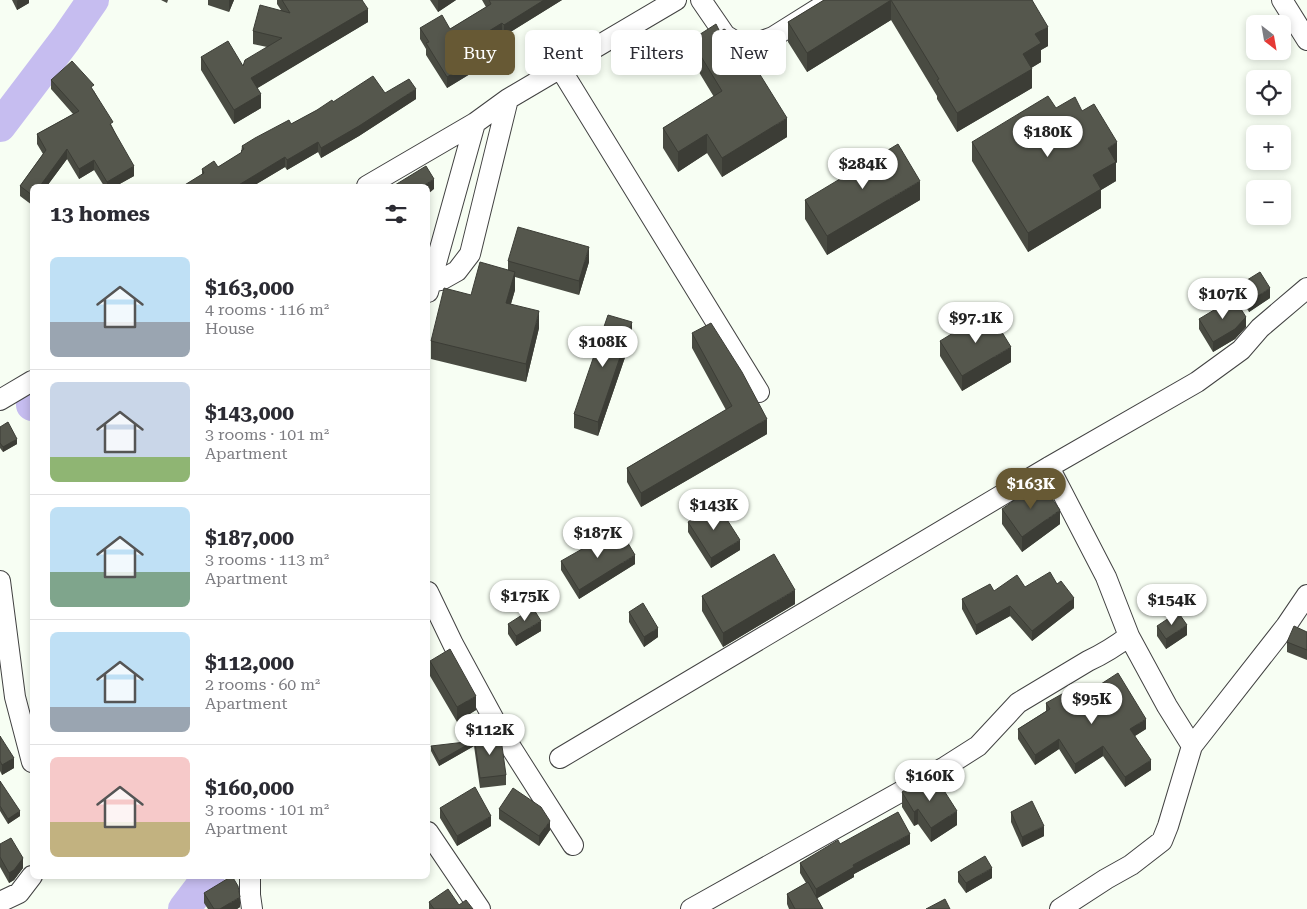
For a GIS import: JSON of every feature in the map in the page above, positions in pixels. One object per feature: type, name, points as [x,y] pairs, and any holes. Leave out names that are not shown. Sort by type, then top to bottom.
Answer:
[{"type":"street","points":[[601,44],[676,0]]},
{"type":"street","points":[[701,0],[725,35],[741,45],[754,44],[773,37],[832,0]]},
{"type":"street","points":[[1282,0],[1307,40]]},
{"type":"street","points":[[370,184],[475,123],[508,99],[548,75]]},
{"type":"street","points":[[564,75],[759,392]]},
{"type":"street","points":[[430,286],[457,271],[470,254],[508,99]]},
{"type":"street","points":[[430,283],[475,123]]},
{"type":"street","points":[[560,758],[1049,467],[1197,382],[1241,350],[1260,328],[1307,288]]},
{"type":"street","points":[[0,400],[30,382]]},
{"type":"street","points":[[1049,467],[1106,577],[1129,636],[1167,706],[1192,746]]},
{"type":"street","points":[[0,581],[15,697],[30,754]]},
{"type":"street","points":[[1060,909],[1106,879],[1132,865],[1162,841],[1192,746],[1286,626],[1307,595]]},
{"type":"street","points":[[430,596],[453,644],[498,727],[573,845]]},
{"type":"street","points":[[691,909],[945,767],[978,746],[1018,703],[1119,644],[1129,636]]},
{"type":"street","points":[[430,835],[480,909]]},
{"type":"street","points":[[0,902],[19,893],[30,879]]},
{"type":"street","points":[[250,879],[252,909]]},
{"type":"building","points":[[282,0],[362,0],[368,9],[251,78],[261,94],[234,110],[201,57],[228,41],[243,66],[245,60],[282,38],[253,31],[260,5],[290,13]]},
{"type":"building","points":[[489,0],[544,0],[504,25],[502,23],[491,30],[445,30],[445,74],[426,43],[429,42],[420,28],[442,15],[450,29],[491,4]]},
{"type":"building","points":[[824,0],[891,0],[807,53],[788,22]]},
{"type":"building","points":[[891,0],[1032,0],[1048,27],[1035,34],[1041,43],[1023,54],[1032,69],[957,113],[937,80],[939,79]]},
{"type":"building","points":[[716,24],[719,30],[712,30],[712,75],[702,58],[702,33]]},
{"type":"building","points":[[72,61],[94,85],[91,87],[113,122],[110,124],[134,166],[107,182],[94,160],[79,169],[67,149],[41,184],[30,184],[30,194],[20,186],[46,150],[37,134],[79,111],[51,80]]},
{"type":"building","points":[[712,75],[760,75],[787,118],[722,158],[707,134],[678,152],[663,128],[722,91]]},
{"type":"building","points":[[373,76],[385,93],[409,79],[416,89],[321,148],[318,142],[287,160],[285,157],[240,184],[186,184],[204,173],[202,169],[214,161],[218,167],[242,152],[244,149],[242,146],[255,138],[289,120],[291,124],[332,100],[333,102]]},
{"type":"building","points":[[1048,96],[1056,108],[1075,97],[1082,111],[1094,104],[1117,142],[1108,148],[1116,162],[1093,175],[1101,189],[1028,233],[972,142]]},
{"type":"building","points":[[898,144],[920,181],[827,236],[805,200]]},
{"type":"building","points":[[426,166],[434,179],[426,184],[397,184]]},
{"type":"building","points":[[518,227],[589,247],[579,281],[508,261]]},
{"type":"building","points":[[480,262],[515,272],[506,303],[539,311],[526,364],[431,341],[444,288],[471,295]]},
{"type":"building","points":[[1260,272],[1270,288],[1249,302],[1239,285]]},
{"type":"building","points":[[1234,298],[1246,317],[1235,329],[1213,342],[1199,319]]},
{"type":"building","points":[[989,311],[1011,347],[962,376],[940,341]]},
{"type":"building","points":[[608,315],[632,322],[598,422],[574,414]]},
{"type":"building","points":[[711,323],[742,372],[767,419],[641,493],[627,468],[732,406],[692,333]]},
{"type":"building","points":[[8,422],[17,439],[3,447],[0,443],[0,427]]},
{"type":"building","points":[[1040,482],[1060,510],[1022,537],[1002,509]]},
{"type":"building","points":[[717,504],[740,540],[711,558],[688,522]]},
{"type":"building","points":[[619,528],[635,555],[579,590],[561,561]]},
{"type":"building","points":[[774,554],[795,590],[723,633],[702,596]]},
{"type":"building","points":[[1050,572],[1057,584],[1061,581],[1074,598],[1032,631],[1010,606],[976,625],[962,599],[990,584],[994,591],[1017,575],[1025,587]]},
{"type":"building","points":[[643,603],[658,628],[644,637],[629,612]]},
{"type":"building","points":[[533,608],[541,621],[516,636],[508,624]]},
{"type":"building","points":[[1178,612],[1187,625],[1166,639],[1157,626]]},
{"type":"building","points":[[1294,626],[1307,632],[1307,650],[1287,642]]},
{"type":"building","points":[[450,649],[476,696],[457,707],[430,661]]},
{"type":"building","points":[[1118,673],[1146,719],[1130,729],[1151,760],[1125,777],[1103,746],[1075,764],[1059,739],[1035,755],[1018,729],[1050,709],[1046,703],[1078,685],[1084,695]]},
{"type":"building","points":[[494,733],[502,746],[506,775],[480,778],[474,736]]},
{"type":"building","points":[[0,736],[14,758],[2,765],[0,761]]},
{"type":"building","points":[[474,741],[439,761],[431,746]]},
{"type":"building","points":[[936,778],[957,811],[931,828],[918,809],[914,812],[902,792],[917,782],[921,788]]},
{"type":"building","points":[[0,781],[20,811],[8,819],[0,806]]},
{"type":"building","points":[[475,787],[491,816],[457,836],[440,808]]},
{"type":"building","points":[[513,788],[541,807],[550,821],[539,836],[499,809]]},
{"type":"building","points":[[1032,801],[1044,826],[1022,837],[1011,812]]},
{"type":"building","points":[[898,812],[910,834],[853,865],[854,867],[816,889],[800,863],[838,840],[840,844]]},
{"type":"building","points":[[11,838],[23,858],[14,870],[9,873],[0,857],[0,844]]},
{"type":"building","points":[[985,856],[992,868],[966,883],[958,872]]},
{"type":"building","points":[[227,879],[234,879],[238,886],[240,897],[220,909],[214,909],[204,893]]},
{"type":"building","points":[[808,882],[823,909],[795,909],[787,894]]},
{"type":"building","points":[[448,889],[459,905],[466,900],[473,909],[434,909],[429,902]]},
{"type":"building","points":[[945,899],[950,909],[926,909]]},
{"type":"waterway","points":[[0,126],[93,0]]},
{"type":"waterway","points":[[184,909],[207,879]]}]
